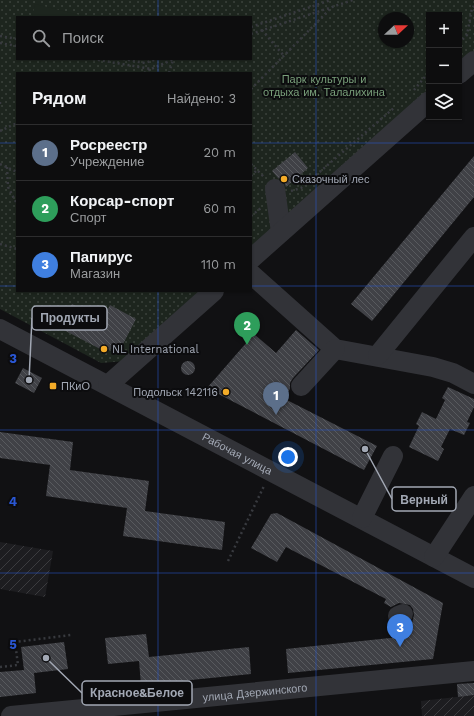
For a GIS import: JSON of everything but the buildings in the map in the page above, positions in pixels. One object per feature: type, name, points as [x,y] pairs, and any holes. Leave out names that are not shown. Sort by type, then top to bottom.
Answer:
[{"type":"street","points":[[462,71],[474,61]]},
{"type":"street","points":[[252,258],[281,232],[421,96]]},
{"type":"street","points":[[276,193],[281,232]]},
{"type":"street","points":[[378,355],[474,237]]},
{"type":"street","points":[[252,275],[335,349],[378,355],[440,369],[453,373],[474,384]]},
{"type":"street","points":[[108,384],[213,292]]},
{"type":"street","name":"Рабочая улица","points":[[0,329],[108,384],[474,578]]},
{"type":"street","points":[[301,386],[335,349]]},
{"type":"street","points":[[362,518],[393,456]]},
{"type":"street","points":[[434,556],[474,496]]},
{"type":"street","name":"улица Дзержинского","points":[[11,716],[474,671]]},
{"type":"path","points":[[252,27],[331,0]]},
{"type":"path","points":[[252,34],[346,1],[353,0]]},
{"type":"path","points":[[462,40],[468,35],[472,8],[474,6]]},
{"type":"path","points":[[252,88],[332,7]]},
{"type":"path","points":[[262,30],[284,56]]},
{"type":"path","points":[[0,36],[16,39]]},
{"type":"path","points":[[0,43],[16,46]]},
{"type":"path","points":[[99,60],[151,69]]},
{"type":"path","points":[[128,60],[145,63],[155,60]]},
{"type":"path","points":[[146,72],[171,60]]},
{"type":"path","points":[[169,72],[173,60]]},
{"type":"path","points":[[421,96],[426,81]]},
{"type":"path","points":[[252,215],[276,193],[301,188],[396,106]]},
{"type":"path","points":[[0,131],[16,123]]},
{"type":"path","points":[[0,164],[16,172]]},
{"type":"path","points":[[7,167],[8,187],[16,202]]},
{"type":"path","points":[[252,175],[257,170]]},
{"type":"path","points":[[0,244],[16,249]]},
{"type":"path","points":[[228,561],[264,485]]},
{"type":"path","points":[[0,667],[18,665],[15,642],[71,636]]},
{"type":"shaded area","points":[[0,542],[53,551],[45,597],[0,589]]},
{"type":"shaded area","points":[[474,695],[474,716],[422,716],[421,701]]},
{"type":"green space","name":"Парк культуры и отдыха им. Талалихина","points":[[0,0],[474,0],[474,53],[462,63],[462,12],[426,12],[426,95],[252,247],[252,72],[16,72],[16,292],[202,292],[126,361],[101,363],[0,309]]},
{"type":"green space","points":[[35,4],[84,16],[32,16]]},
{"type":"place","name":"Сказочный лес","points":[[284,179]]},
{"type":"place","name":"Корсар-спорт","points":[[247,345]]},
{"type":"place","name":"NL International","points":[[104,349]]},
{"type":"place","name":"Продукты","points":[[29,380]]},
{"type":"place","name":"ПКиО","points":[[53,386]]},
{"type":"place","name":"Подольск 142116","points":[[226,392]]},
{"type":"place","name":"Росреестр","points":[[276,415]]},
{"type":"place","name":"Верный","points":[[365,449]]},
{"type":"place","name":"Папирус","points":[[400,647]]},
{"type":"place","name":"Красное&Белое","points":[[46,658]]}]
